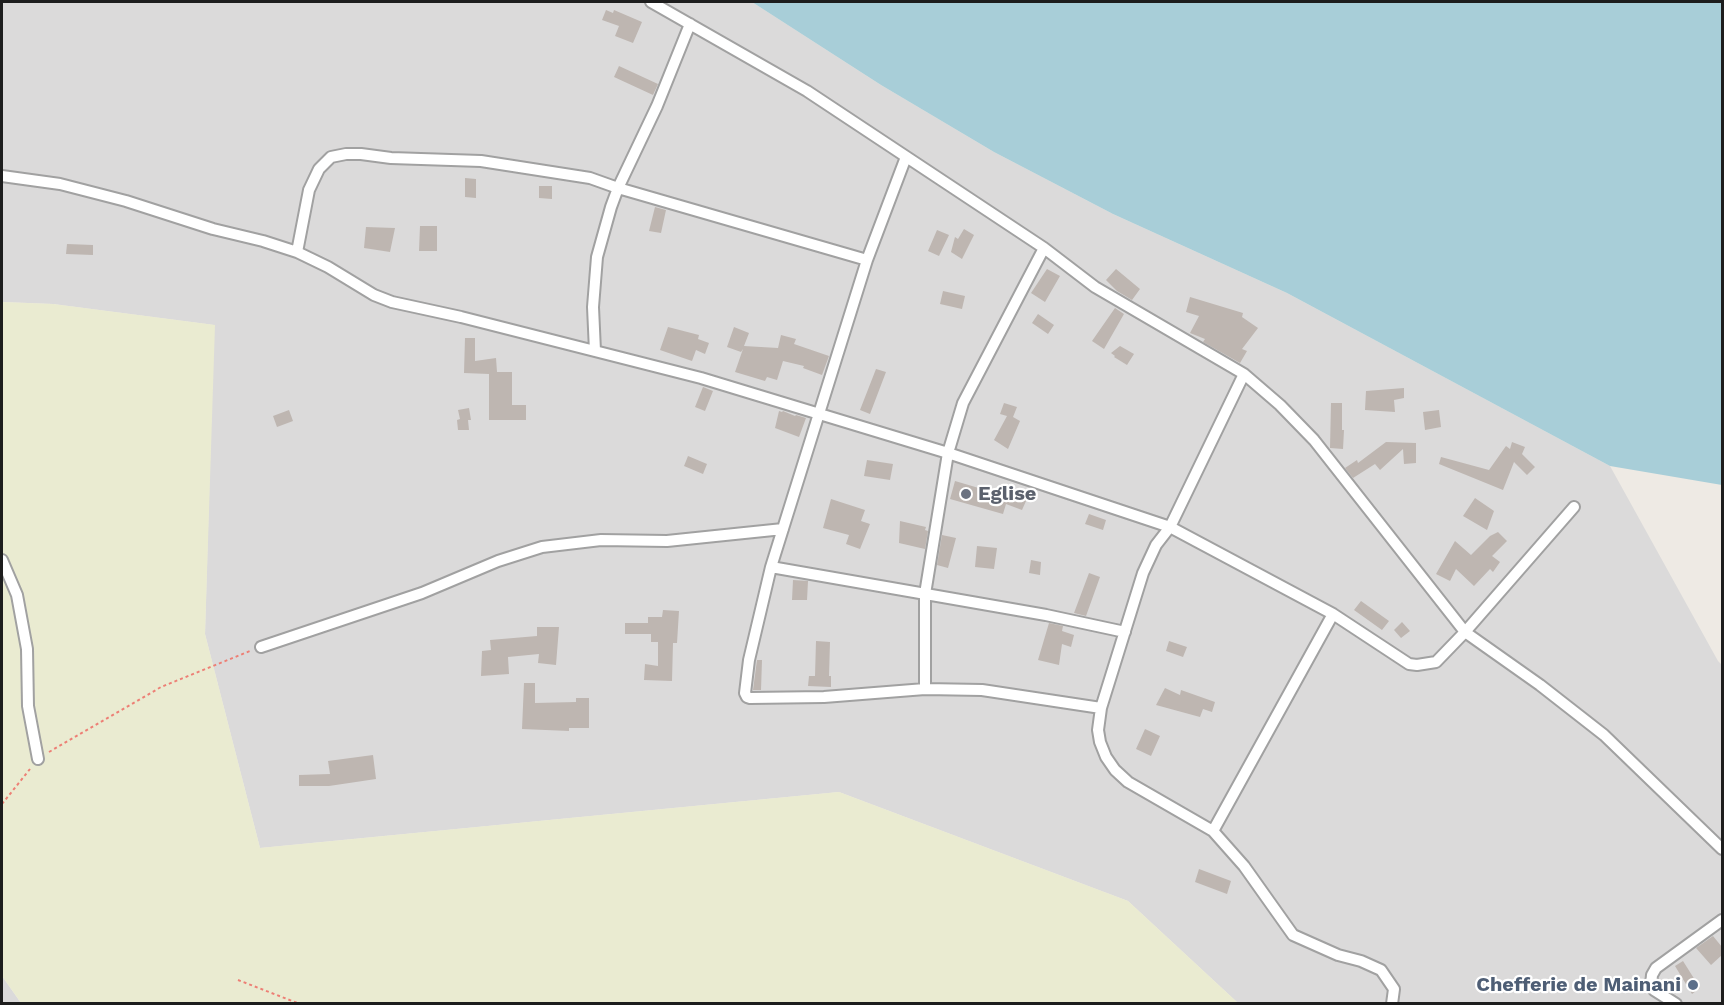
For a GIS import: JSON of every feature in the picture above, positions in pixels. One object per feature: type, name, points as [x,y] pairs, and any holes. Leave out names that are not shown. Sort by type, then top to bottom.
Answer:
[{"type":"street","points":[[651,2],[807,91],[1044,248],[1095,287],[1244,374],[1280,405],[1314,440],[1465,632],[1540,685],[1604,735],[1722,849]]},
{"type":"street","points":[[595,351],[593,308],[597,257],[611,207],[657,106],[690,24]]},
{"type":"street","points":[[297,252],[309,190],[319,169],[331,158],[346,154],[481,161],[590,178],[867,260]]},
{"type":"street","points":[[906,158],[867,260],[771,567],[749,660],[745,693],[750,698],[824,697],[925,689],[982,690],[1101,708]]},
{"type":"street","points":[[2,176],[60,184],[115,198],[213,229],[253,238],[297,252],[392,302],[461,317],[700,378],[948,453],[1170,527],[1333,614],[1409,664],[1436,662],[1574,507]]},
{"type":"street","points":[[925,689],[925,594],[948,453],[963,403],[1044,248]]},
{"type":"street","points":[[1244,374],[1170,527],[1160,539],[1143,573],[1101,708],[1098,730],[1100,742],[1115,770],[1128,782],[1213,831],[1244,866],[1293,935],[1338,955],[1361,961],[1381,970],[1394,988],[1392,1004]]},
{"type":"street","points":[[261,646],[422,593],[498,561],[542,547],[601,540],[667,541],[783,530]]},
{"type":"street","points":[[2,560],[17,595],[27,649],[28,706],[38,759]]},
{"type":"street","points":[[771,567],[1046,615],[1125,632]]},
{"type":"street","points":[[1213,831],[1333,614]]},
{"type":"street","points":[[1676,1004],[1654,990],[1651,985],[1652,975],[1656,969],[1722,920]]},
{"type":"path","points":[[2,804],[38,759],[161,687],[261,646]]},
{"type":"path","points":[[238,980],[300,1004]]},
{"type":"shaded area","points":[[2,2],[752,2],[881,85],[994,152],[1113,214],[1287,293],[1610,466],[1722,665],[1722,1003],[1238,1003],[1128,901],[839,792],[260,848],[205,634],[214,325],[53,304],[2,302]]},
{"type":"shaded area","points":[[2,976],[21,1003],[2,1003]]},
{"type":"green space","points":[[2,302],[53,304],[215,325],[205,634],[260,848],[839,792],[1128,901],[1238,1003],[21,1003],[2,976]]},
{"type":"water","points":[[752,2],[1722,2],[1722,485],[1610,466],[1287,293],[1113,214],[994,152],[881,85]]},
{"type":"building","points":[[606,10],[613,13],[614,10],[642,22],[633,43],[615,36],[619,26],[602,20]]},
{"type":"building","points":[[619,66],[658,84],[653,95],[614,77]]},
{"type":"building","points":[[465,178],[476,179],[476,198],[465,197]]},
{"type":"building","points":[[539,186],[552,186],[552,199],[539,198]]},
{"type":"building","points":[[655,207],[666,210],[661,233],[649,231]]},
{"type":"building","points":[[420,226],[437,226],[437,251],[419,251]]},
{"type":"building","points":[[366,227],[395,228],[390,252],[364,248]]},
{"type":"building","points":[[964,229],[974,235],[962,259],[951,252],[955,237],[958,239]]},
{"type":"building","points":[[937,230],[949,235],[939,256],[928,251]]},
{"type":"building","points":[[67,244],[93,245],[93,255],[66,254]]},
{"type":"building","points":[[1047,269],[1060,276],[1045,302],[1031,293]]},
{"type":"building","points":[[1116,269],[1140,289],[1132,300],[1117,291],[1106,280]]},
{"type":"building","points":[[943,291],[965,296],[962,309],[940,304]]},
{"type":"building","points":[[1190,297],[1243,313],[1242,317],[1258,328],[1242,349],[1247,351],[1240,363],[1203,342],[1205,339],[1190,333],[1199,316],[1186,312]]},
{"type":"building","points":[[1115,308],[1124,314],[1104,349],[1092,341]]},
{"type":"building","points":[[1038,314],[1054,325],[1048,334],[1032,323]]},
{"type":"building","points":[[668,327],[699,335],[698,339],[709,343],[705,354],[696,350],[692,361],[660,350]]},
{"type":"building","points":[[734,327],[749,333],[744,346],[778,348],[781,335],[796,339],[794,344],[829,356],[822,375],[803,368],[804,366],[783,361],[777,380],[767,377],[765,381],[735,372],[743,349],[741,352],[727,347]]},
{"type":"building","points":[[465,338],[475,338],[475,361],[496,358],[497,372],[512,372],[512,405],[526,405],[526,420],[489,420],[489,374],[464,373]]},
{"type":"building","points":[[1120,346],[1134,354],[1127,365],[1111,353]]},
{"type":"building","points":[[876,369],[886,372],[870,414],[860,410]]},
{"type":"building","points":[[703,387],[713,391],[705,411],[695,407]]},
{"type":"building","points":[[1404,388],[1404,398],[1394,400],[1395,412],[1365,410],[1366,391]]},
{"type":"building","points":[[1004,403],[1017,407],[1013,417],[1020,421],[1008,449],[994,440],[1007,416],[1000,414]]},
{"type":"building","points":[[1331,403],[1342,403],[1343,449],[1330,448]]},
{"type":"building","points":[[469,408],[471,420],[468,420],[469,430],[458,430],[457,420],[460,419],[458,410]]},
{"type":"building","points":[[289,410],[293,421],[277,427],[273,416]]},
{"type":"building","points":[[1439,410],[1441,427],[1425,430],[1423,412]]},
{"type":"building","points":[[779,411],[806,418],[799,437],[775,428]]},
{"type":"building","points":[[1386,442],[1416,443],[1416,463],[1404,464],[1403,449],[1380,470],[1375,464],[1353,478],[1345,468],[1357,460],[1358,463]]},
{"type":"building","points":[[1512,442],[1525,447],[1522,454],[1535,467],[1527,475],[1514,462],[1503,490],[1439,464],[1441,457],[1489,470],[1506,446],[1510,449]]},
{"type":"building","points":[[688,456],[707,464],[703,474],[684,466]]},
{"type":"building","points":[[867,460],[893,464],[890,480],[864,476]]},
{"type":"building","points":[[955,481],[999,494],[1001,486],[1030,492],[1022,510],[1006,504],[1003,514],[950,499]]},
{"type":"building","points":[[1475,498],[1494,511],[1487,530],[1463,516]]},
{"type":"building","points":[[831,499],[865,510],[861,521],[870,524],[860,549],[846,544],[849,535],[823,528]]},
{"type":"building","points":[[1089,514],[1106,520],[1103,530],[1085,524]]},
{"type":"building","points":[[900,521],[926,527],[925,530],[928,531],[925,549],[899,543]]},
{"type":"building","points":[[1498,532],[1507,541],[1492,556],[1500,562],[1493,572],[1490,569],[1474,586],[1456,569],[1450,581],[1436,574],[1455,541],[1471,555],[1490,536]]},
{"type":"building","points":[[942,535],[956,538],[948,568],[937,565]]},
{"type":"building","points":[[977,546],[997,548],[994,569],[975,567]]},
{"type":"building","points":[[1031,560],[1041,562],[1040,575],[1029,573]]},
{"type":"building","points":[[1089,573],[1100,577],[1086,616],[1074,613]]},
{"type":"building","points":[[793,580],[808,581],[807,600],[792,600]]},
{"type":"building","points":[[1361,601],[1389,621],[1382,630],[1354,610]]},
{"type":"building","points":[[663,610],[679,611],[677,643],[673,643],[672,681],[644,680],[645,664],[658,666],[658,642],[651,642],[651,634],[625,634],[625,623],[648,623],[648,617],[662,617]]},
{"type":"building","points":[[1402,622],[1410,631],[1401,638],[1394,630]]},
{"type":"building","points":[[1049,623],[1063,626],[1062,631],[1074,635],[1071,647],[1062,644],[1059,665],[1038,660]]},
{"type":"building","points":[[537,627],[559,627],[556,665],[538,663],[539,654],[508,657],[509,674],[481,676],[482,651],[491,650],[490,640],[537,636]]},
{"type":"building","points":[[816,641],[830,642],[831,687],[808,686],[809,676],[815,676]]},
{"type":"building","points":[[1169,641],[1187,647],[1183,657],[1166,651]]},
{"type":"building","points":[[757,660],[762,660],[761,690],[753,690]]},
{"type":"building","points":[[524,683],[535,683],[535,703],[576,702],[576,698],[589,698],[589,728],[569,728],[569,731],[522,729]]},
{"type":"building","points":[[1165,688],[1180,695],[1181,690],[1215,702],[1212,712],[1203,709],[1200,717],[1156,705]]},
{"type":"building","points":[[1145,729],[1160,736],[1151,756],[1136,749]]},
{"type":"building","points":[[373,755],[376,779],[329,786],[299,786],[299,775],[330,774],[328,761]]},
{"type":"building","points":[[1199,869],[1231,881],[1227,894],[1195,882]]},
{"type":"building","points":[[1713,936],[1722,947],[1722,955],[1711,965],[1696,948]]},
{"type":"building","points":[[1683,961],[1700,988],[1692,994],[1675,966]]},
{"type":"place","name":"Eglise","points":[[966,494]]},
{"type":"place","name":"Chefferie de Mainani","points":[[1693,985]]}]
